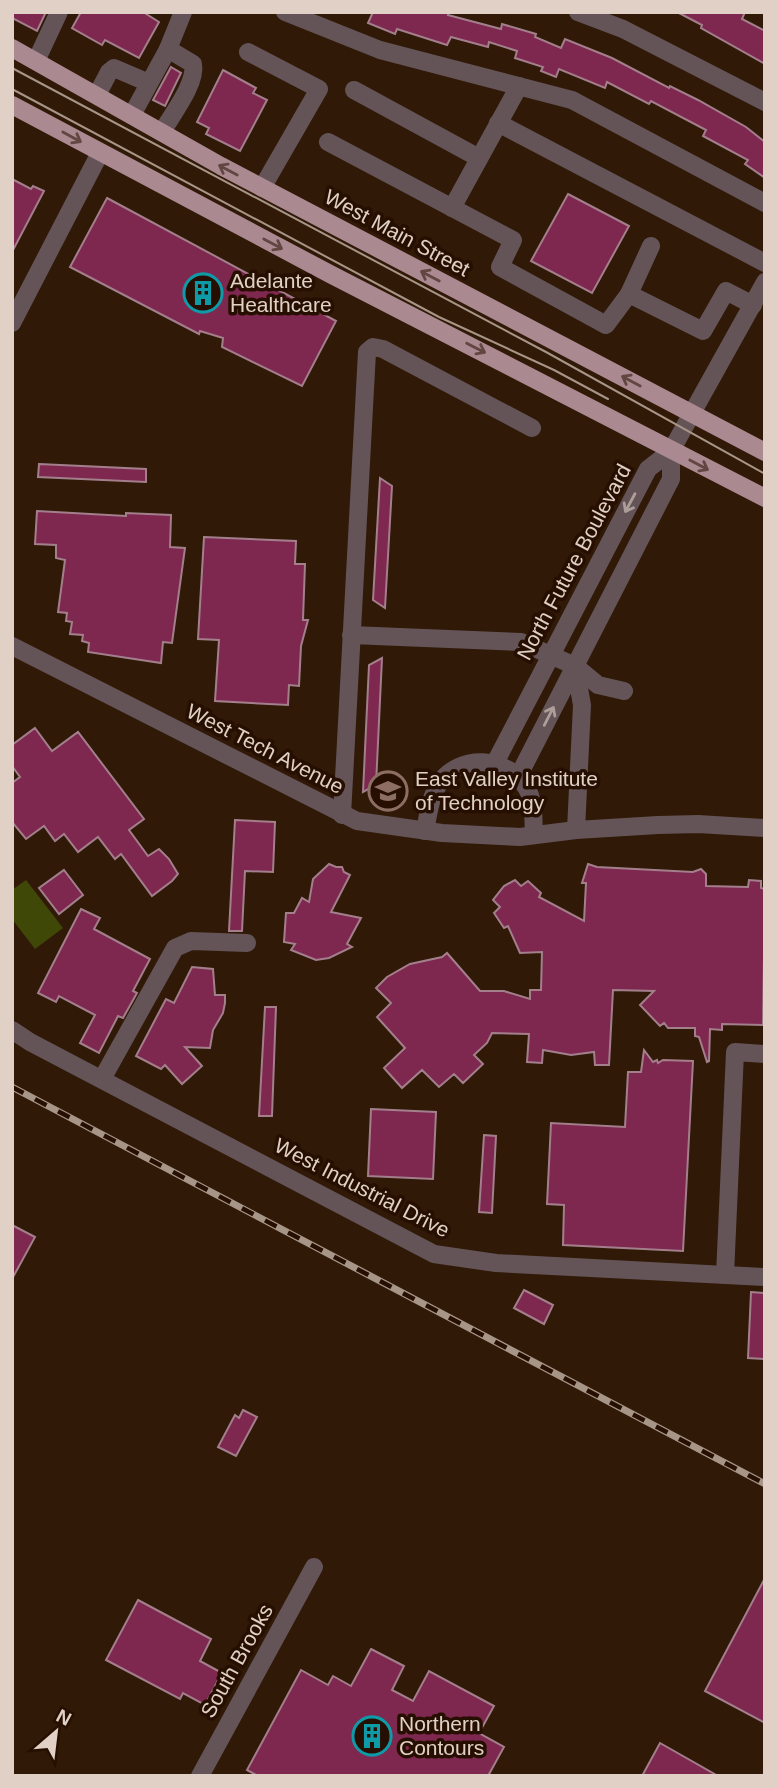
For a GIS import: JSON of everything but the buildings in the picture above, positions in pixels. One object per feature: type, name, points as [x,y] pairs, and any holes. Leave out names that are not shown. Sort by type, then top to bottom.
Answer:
[{"type":"main road","name":"West Main Street","points":[[12,48],[262,188],[765,452]]},
{"type":"main road","points":[[12,105],[765,498]]},
{"type":"street","points":[[36,61],[59,12]]},
{"type":"street","points":[[132,115],[168,49],[183,12]]},
{"type":"street","points":[[285,12],[380,50],[572,100],[765,203]]},
{"type":"street","points":[[579,12],[622,29],[765,102]]},
{"type":"street","points":[[162,132],[192,81],[195,71],[193,64],[168,49]]},
{"type":"street","points":[[247,52],[318,89],[262,188]]},
{"type":"street","points":[[97,95],[114,68],[149,83]]},
{"type":"street","points":[[452,208],[519,86]]},
{"type":"street","points":[[354,90],[479,158]]},
{"type":"street","points":[[498,123],[765,263]]},
{"type":"street","points":[[328,142],[513,240],[500,267],[606,326],[629,294],[651,246]]},
{"type":"street","points":[[12,323],[100,153]]},
{"type":"street","points":[[518,777],[671,479],[671,451],[765,282]]},
{"type":"street","points":[[629,294],[703,331],[726,291],[752,304]]},
{"type":"street","points":[[342,814],[367,352],[373,347],[383,349],[533,428]]},
{"type":"street","name":"North Future Boulevard","points":[[495,763],[648,468],[671,451]]},
{"type":"street","points":[[351,635],[521,642],[551,653],[575,666],[598,685],[624,691]]},
{"type":"street","name":"West Tech Avenue","points":[[12,646],[357,821],[425,831],[520,837],[576,830],[698,824],[765,828]]},
{"type":"street","points":[[575,666],[582,705],[576,830]]},
{"type":"street","points":[[425,831],[439,784],[450,772],[479,761],[495,763],[518,777],[527,788],[532,801],[534,835]]},
{"type":"street","points":[[102,1079],[175,948],[191,941],[247,943]]},
{"type":"street","name":"West Industrial Drive","points":[[12,1031],[434,1254],[496,1263],[765,1277]]},
{"type":"street","points":[[725,1275],[735,1052],[765,1054]]},
{"type":"street","name":"South Brooks","points":[[200,1776],[314,1567]]},
{"type":"green space","points":[[26,880],[63,928],[35,949],[12,919],[12,890]]},
{"type":"tram line","points":[[12,68],[546,352],[765,474]]},
{"type":"tram line","points":[[12,89],[439,317],[554,370],[608,399]]},
{"type":"railway","points":[[12,1087],[765,1484]]},
{"type":"place","name":"Adelante Healthcare","points":[[203,293]]},
{"type":"place","name":"East Valley Institute of Technology","points":[[388,791]]},
{"type":"place","name":"Northern Contours","points":[[372,1736]]}]
